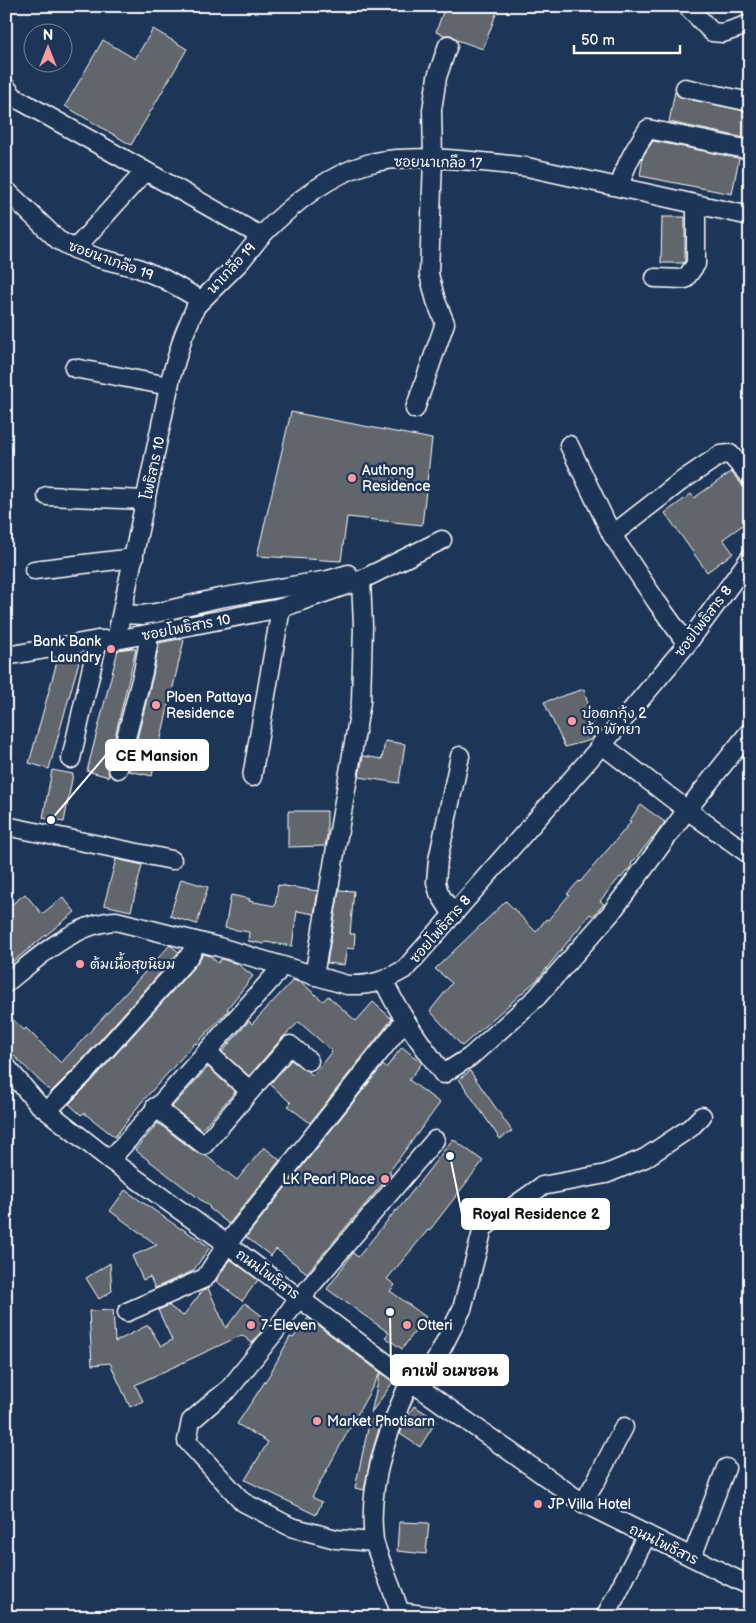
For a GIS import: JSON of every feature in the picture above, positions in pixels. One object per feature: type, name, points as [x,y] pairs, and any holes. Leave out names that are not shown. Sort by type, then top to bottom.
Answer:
[{"type":"street","points":[[686,6],[712,32],[723,33],[750,24]]},
{"type":"street","points":[[415,408],[445,323],[428,274],[433,159],[432,110],[437,77],[448,45]]},
{"type":"street","points":[[685,88],[750,102]]},
{"type":"street","points":[[9,98],[261,236]]},
{"type":"street","points":[[620,187],[622,175],[648,129],[750,150]]},
{"type":"street","name":"ซอยนาเกลือ 17","points":[[261,236],[278,218],[328,182],[368,164],[407,159],[494,163],[527,167],[696,205],[749,213]]},
{"type":"street","points":[[75,249],[145,171]]},
{"type":"street","name":"ซอยนาเกลือ 19","points":[[6,190],[58,240],[98,258],[164,279],[201,300]]},
{"type":"street","points":[[655,278],[685,279],[696,264],[696,205]]},
{"type":"street","name":"นาเกลือ 19","points":[[201,300],[240,262],[261,236]]},
{"type":"street","name":"โพธิสาร 10","points":[[116,640],[169,386],[192,313],[201,300]]},
{"type":"street","points":[[74,368],[169,386]]},
{"type":"street","points":[[569,445],[612,535],[687,644]]},
{"type":"street","points":[[612,535],[680,482],[720,455],[730,454],[750,477]]},
{"type":"street","points":[[47,496],[146,500]]},
{"type":"street","name":"ซอยโพธิสาร 10","points":[[6,656],[98,640],[116,640],[281,608],[361,580],[442,540]]},
{"type":"street","points":[[122,614],[142,615],[156,613],[220,598],[328,580],[344,576],[388,555]]},
{"type":"street","points":[[34,570],[134,558]]},
{"type":"street","name":"ซอยโพธิสาร 8","points":[[6,983],[39,956],[81,930],[104,922],[116,921],[195,941],[347,985],[366,986],[384,981],[405,969],[601,744],[687,644],[750,558]]},
{"type":"street","points":[[314,976],[361,702],[361,580]]},
{"type":"street","points":[[252,777],[281,608]]},
{"type":"street","points":[[118,769],[143,672],[148,634]]},
{"type":"street","points":[[71,758],[98,640]]},
{"type":"street","points":[[384,981],[391,998],[404,1020],[443,1074],[470,1057],[537,997],[611,913],[687,810],[750,731]]},
{"type":"street","points":[[601,744],[687,810],[750,855]]},
{"type":"street","points":[[452,915],[439,893],[436,882],[438,860],[460,756]]},
{"type":"street","points":[[6,826],[172,860]]},
{"type":"street","points":[[47,1111],[82,1076],[187,959],[193,950],[195,941]]},
{"type":"street","points":[[110,1160],[155,1107],[276,974],[278,966]]},
{"type":"street","points":[[127,1312],[205,1278],[227,1244],[319,1130],[404,1020]]},
{"type":"street","points":[[155,1107],[204,1145],[290,1045],[309,1061]]},
{"type":"street","points":[[207,1052],[250,1090]]},
{"type":"street","name":"ถนนโพธิสาร","points":[[6,1066],[36,1103],[110,1160],[301,1298],[416,1385],[583,1503],[750,1586]]},
{"type":"street","points":[[438,1617],[400,1615],[374,1542],[375,1487],[380,1460],[393,1420],[462,1309],[483,1228],[542,1186],[606,1174],[645,1158],[690,1128],[702,1116]]},
{"type":"street","points":[[374,1542],[336,1539],[292,1527],[243,1502],[187,1441],[191,1422],[214,1400],[229,1389],[308,1289],[435,1140]]},
{"type":"street","points":[[583,1503],[624,1427]]},
{"type":"street","points":[[692,1557],[726,1468]]},
{"type":"street","points":[[605,1617],[647,1535]]},
{"type":"building","points":[[445,6],[499,6],[483,49],[457,40],[451,35],[436,32]]},
{"type":"building","points":[[153,29],[187,49],[131,145],[65,106],[103,40],[135,59]]},
{"type":"building","points":[[675,91],[678,96],[683,98],[750,112],[750,139],[669,122]]},
{"type":"building","points":[[653,141],[739,158],[732,194],[640,176],[643,156]]},
{"type":"building","points":[[662,217],[685,217],[685,261],[683,263],[661,263]]},
{"type":"building","name":"Authong Residence","points":[[291,412],[432,439],[422,525],[347,517],[341,561],[257,556]]},
{"type":"building","points":[[731,472],[750,494],[750,520],[723,539],[733,553],[707,572],[665,513],[691,494],[694,498]]},
{"type":"building","name":"Ploen Pattaya Residence","points":[[179,639],[184,640],[152,776],[129,771],[159,643]]},
{"type":"building","points":[[136,649],[108,766],[109,777],[87,771],[118,650]]},
{"type":"building","points":[[71,656],[80,658],[49,769],[29,763],[58,658]]},
{"type":"building","name":"บ่อตกกุ้ง 2 เจ้า พัทยา","points":[[584,689],[596,735],[591,740],[565,747],[544,702]]},
{"type":"building","points":[[385,741],[405,744],[399,783],[359,777],[363,756],[382,759]]},
{"type":"building","points":[[52,770],[73,774],[64,822],[43,818]]},
{"type":"building","points":[[641,805],[665,822],[653,839],[600,901],[604,904],[593,916],[590,914],[538,979],[462,1046],[430,1011],[452,983],[435,969],[506,901],[536,932],[631,822],[629,821]]},
{"type":"building","points":[[288,811],[327,811],[325,846],[288,847]]},
{"type":"building","points":[[116,859],[142,865],[131,911],[104,905]]},
{"type":"building","points":[[181,879],[208,887],[197,924],[170,916]]},
{"type":"building","points":[[278,885],[318,891],[314,914],[297,911],[292,946],[248,941],[249,932],[225,928],[231,895],[275,906]]},
{"type":"building","points":[[339,890],[354,891],[350,934],[355,934],[354,949],[347,948],[344,965],[327,963]]},
{"type":"building","points":[[25,894],[42,914],[63,897],[75,912],[6,967],[6,909]]},
{"type":"building","points":[[170,945],[179,952],[51,1092],[6,1048],[6,1013],[24,1030],[26,1028],[61,1063]]},
{"type":"building","points":[[203,954],[210,956],[218,963],[221,959],[238,964],[253,976],[227,1009],[229,1010],[195,1043],[140,1104],[115,1137],[84,1113],[81,1115],[69,1104],[195,966]]},
{"type":"building","points":[[293,980],[302,983],[323,1001],[328,996],[356,1021],[373,1002],[392,1019],[310,1123],[288,1106],[291,1103],[270,1084],[291,1060],[313,1075],[332,1051],[299,1022],[282,1038],[249,1076],[222,1052],[249,1021],[252,1024]]},
{"type":"building","points":[[402,1047],[422,1063],[409,1080],[440,1103],[389,1172],[391,1174],[307,1273],[276,1249],[271,1256],[246,1237],[383,1065],[386,1068]]},
{"type":"building","points":[[208,1067],[235,1092],[201,1130],[172,1107]]},
{"type":"building","points":[[470,1071],[512,1131],[500,1139],[459,1079]]},
{"type":"building","points":[[158,1123],[197,1153],[205,1155],[237,1180],[264,1147],[280,1160],[229,1224],[210,1207],[135,1150]]},
{"type":"building","points":[[453,1139],[483,1161],[429,1231],[387,1279],[395,1285],[390,1291],[426,1317],[402,1349],[385,1337],[389,1333],[327,1289],[353,1253],[358,1257],[397,1211]]},
{"type":"building","points":[[125,1190],[210,1247],[193,1271],[155,1288],[150,1277],[143,1280],[132,1256],[157,1245],[110,1211]]},
{"type":"building","points":[[230,1259],[258,1280],[242,1301],[216,1281]]},
{"type":"building","points":[[110,1263],[112,1291],[99,1299],[86,1278]]},
{"type":"building","points":[[208,1288],[226,1328],[245,1303],[269,1321],[252,1343],[242,1335],[135,1385],[143,1401],[130,1407],[110,1363],[92,1365],[89,1311],[113,1310],[115,1342],[148,1325],[161,1346],[172,1340],[158,1310],[170,1305],[183,1316],[203,1290]]},
{"type":"building","points":[[308,1318],[393,1382],[371,1413],[380,1373],[312,1497],[322,1502],[316,1515],[245,1480],[268,1442],[237,1424],[270,1374],[290,1337],[293,1338]]},
{"type":"building","points":[[414,1406],[437,1420],[420,1447],[400,1434]]},
{"type":"building","points":[[370,1419],[381,1422],[364,1490],[355,1488]]},
{"type":"building","points":[[399,1522],[429,1523],[426,1554],[397,1551]]},
{"type":"place","name":"Authong Residence","points":[[352,478]]},
{"type":"place","name":"Bank Bank Laundry","points":[[111,649]]},
{"type":"place","name":"Ploen Pattaya Residence","points":[[156,705]]},
{"type":"place","name":"บ่อตกกุ้ง 2 เจ้า พัทยา","points":[[572,721]]},
{"type":"place","name":"CE Mansion","points":[[51,820]]},
{"type":"place","name":"ต้มเนื้อสุขนิยม","points":[[80,964]]},
{"type":"place","name":"Royal Residence 2","points":[[450,1156]]},
{"type":"place","name":"LK Pearl Place","points":[[385,1179]]},
{"type":"place","name":"คาเฟ่ อเมซอน","points":[[390,1312]]},
{"type":"place","name":"7-Eleven","points":[[251,1325]]},
{"type":"place","name":"Otteri","points":[[407,1325]]},
{"type":"place","name":"Market Photisarn","points":[[317,1421]]},
{"type":"place","name":"JP Villa Hotel","points":[[538,1504]]}]
